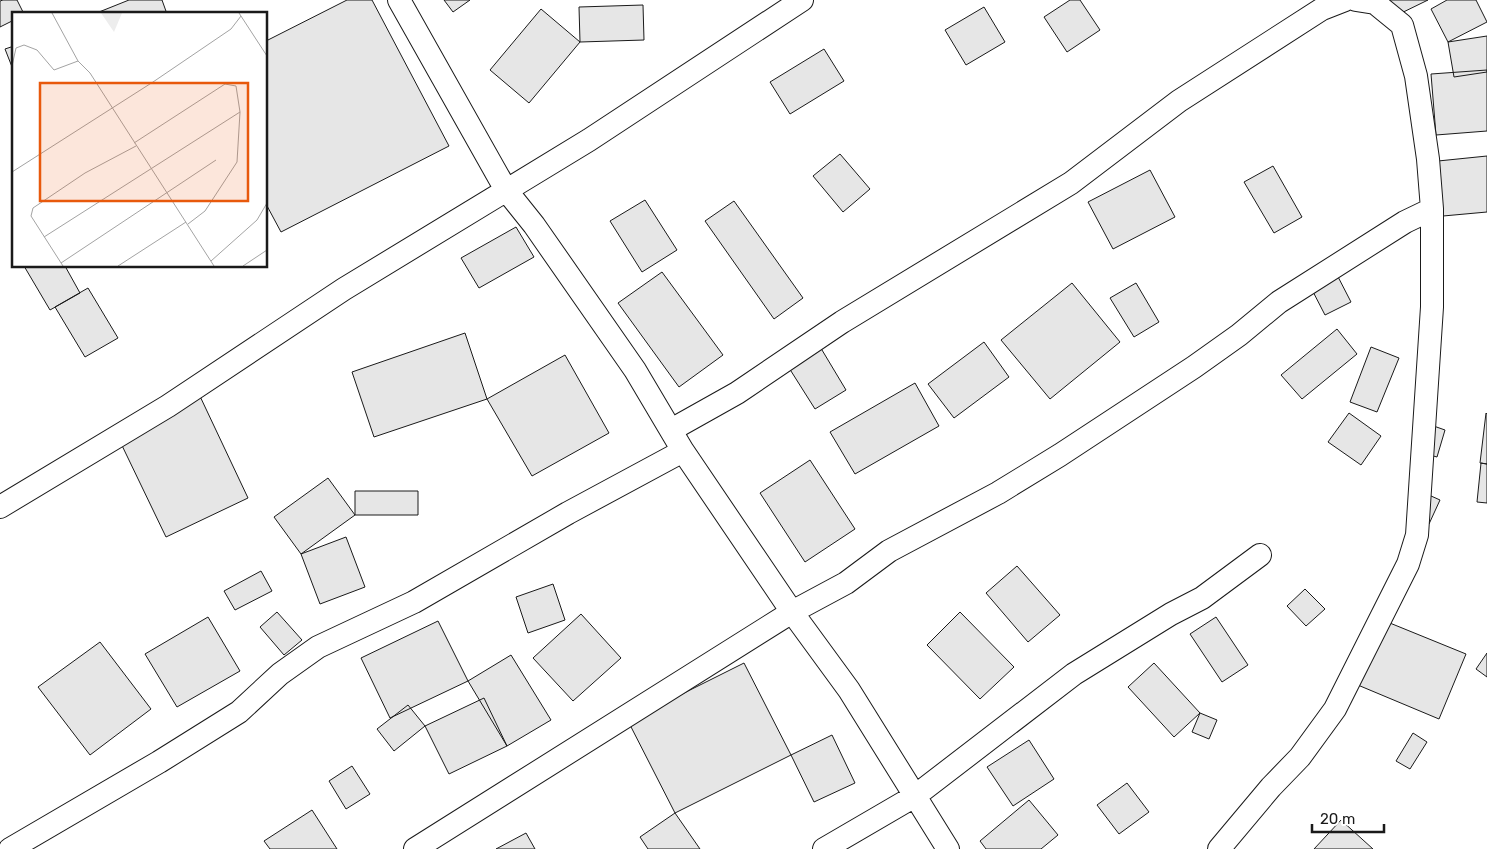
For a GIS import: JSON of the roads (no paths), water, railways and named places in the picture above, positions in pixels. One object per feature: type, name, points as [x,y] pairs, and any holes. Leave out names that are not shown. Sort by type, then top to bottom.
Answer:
[{"type":"street","points":[[399,0],[506,190],[534,225],[635,370],[683,451],[792,612],[849,690],[948,849]]},
{"type":"street","points":[[0,507],[168,406],[344,289],[589,140],[802,0]]},
{"type":"street","points":[[671,430],[737,393],[842,322],[1071,183],[1178,101],[1322,10],[1345,0]]},
{"type":"street","points":[[1219,849],[1271,787],[1300,757],[1334,709],[1410,557],[1417,535],[1432,307],[1432,209],[1416,76],[1402,25],[1375,3],[1356,0]]},
{"type":"street","points":[[415,849],[792,612],[846,583],[889,551],[998,493],[1060,455],[1194,368],[1239,335],[1279,302],[1405,222],[1432,209]]},
{"type":"street","points":[[10,849],[159,762],[239,712],[280,674],[318,647],[414,602],[568,513],[683,451]]},
{"type":"street","points":[[824,849],[915,796],[1074,674],[1171,614],[1202,598],[1260,555]]}]
